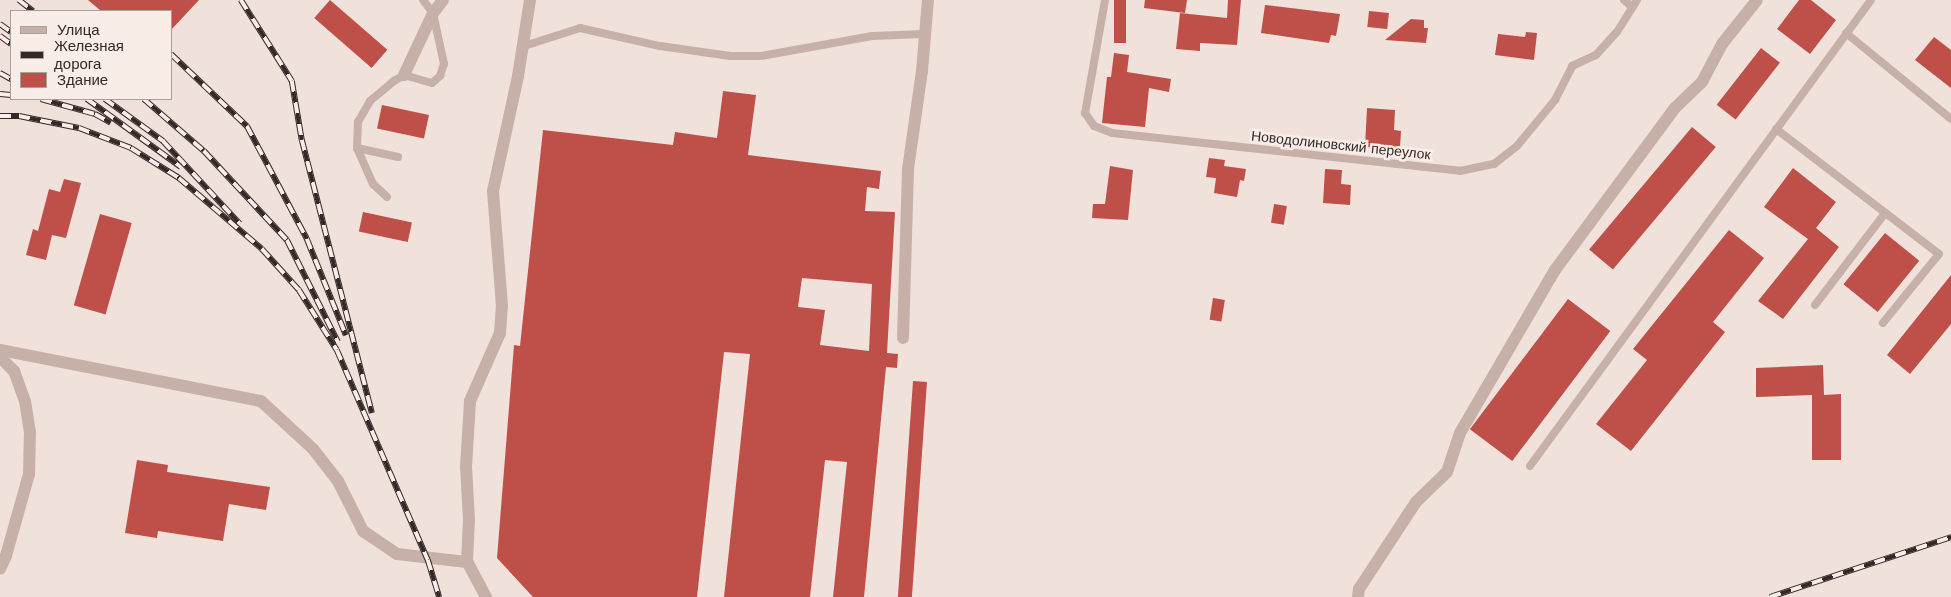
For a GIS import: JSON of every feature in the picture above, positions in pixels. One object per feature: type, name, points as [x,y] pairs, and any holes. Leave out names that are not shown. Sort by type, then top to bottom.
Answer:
[{"type":"street","points":[[404,76],[433,12],[443,0]]},
{"type":"street","points":[[486,597],[467,562],[469,520],[466,467],[470,401],[500,333],[502,306],[493,191],[524,46],[530,0]]},
{"type":"street","points":[[903,338],[908,169],[928,0]]},
{"type":"street","points":[[1358,597],[1359,589],[1416,502],[1447,472],[1460,433],[1554,270],[1675,108],[1702,82],[1722,44],[1757,0]]},
{"type":"street","points":[[0,350],[260,401],[313,449],[338,481],[364,531],[396,554],[467,562]]},
{"type":"street","points":[[0,357],[14,371],[25,401],[30,431],[29,474],[6,556],[0,569]]},
{"type":"lane","points":[[387,197],[373,184],[357,148],[358,122],[370,101],[404,76],[432,82],[440,76],[444,64],[433,12],[423,0]]},
{"type":"lane","name":"Новодолиновский переулок","points":[[1105,0],[1085,113],[1094,126],[1112,133],[1460,171],[1494,164],[1517,146],[1555,100],[1572,66],[1596,55],[1617,32],[1635,3]]},
{"type":"lane","points":[[1624,0],[1635,3]]},
{"type":"lane","points":[[1530,466],[1871,0]]},
{"type":"lane","points":[[524,46],[580,28],[660,46],[730,56],[761,56],[872,36],[925,34]]},
{"type":"lane","points":[[1846,33],[1951,120]]},
{"type":"lane","points":[[1776,129],[1939,254],[1883,323]]},
{"type":"lane","points":[[357,148],[398,157]]},
{"type":"lane","points":[[1815,305],[1885,212]]},
{"type":"building","points":[[88,0],[199,0],[172,29],[172,10],[100,10]]},
{"type":"building","points":[[330,0],[387,50],[372,68],[314,18]]},
{"type":"building","points":[[1114,0],[1126,0],[1126,43],[1114,43]]},
{"type":"building","points":[[1145,0],[1187,0],[1185,13],[1144,8]]},
{"type":"building","points":[[1228,0],[1241,0],[1237,45],[1200,43],[1200,51],[1176,49],[1180,13],[1227,18]]},
{"type":"building","points":[[1799,0],[1811,0],[1836,20],[1810,54],[1777,29]]},
{"type":"building","points":[[1265,5],[1340,14],[1336,36],[1331,35],[1329,43],[1261,33]]},
{"type":"building","points":[[1369,11],[1389,13],[1387,29],[1367,27]]},
{"type":"building","points":[[1411,19],[1424,20],[1424,28],[1428,28],[1426,43],[1385,40]]},
{"type":"building","points":[[1526,32],[1537,33],[1534,60],[1495,55],[1498,34],[1525,37]]},
{"type":"building","points":[[1934,37],[1951,50],[1951,88],[1915,60]]},
{"type":"building","points":[[1761,48],[1780,63],[1736,120],[1717,105]]},
{"type":"building","points":[[1114,53],[1129,55],[1127,72],[1171,79],[1169,92],[1149,88],[1145,127],[1102,123],[1107,77],[1111,77]]},
{"type":"building","points":[[723,91],[756,95],[748,155],[881,171],[879,189],[867,187],[865,211],[895,212],[887,353],[898,354],[897,368],[886,367],[864,597],[833,597],[847,462],[825,460],[810,597],[724,597],[750,354],[724,352],[697,597],[533,597],[497,558],[514,345],[520,346],[543,130],[673,145],[675,132],[717,138]],"holes":[[[802,278],[872,284],[869,351],[820,345],[825,310],[798,307]]]},
{"type":"building","points":[[382,105],[429,115],[424,138],[377,128]]},
{"type":"building","points":[[1367,108],[1395,110],[1394,130],[1401,131],[1400,148],[1365,147]]},
{"type":"building","points":[[1692,127],[1716,147],[1613,269],[1589,250]]},
{"type":"building","points":[[1209,158],[1225,160],[1224,166],[1246,169],[1244,181],[1240,180],[1237,197],[1214,193],[1216,178],[1206,177]]},
{"type":"building","points":[[1110,166],[1133,170],[1128,220],[1092,218],[1093,204],[1105,204]]},
{"type":"building","points":[[1793,168],[1836,202],[1816,228],[1839,247],[1783,319],[1758,301],[1808,239],[1764,207]]},
{"type":"building","points":[[1325,169],[1342,170],[1341,184],[1351,185],[1350,205],[1323,203]]},
{"type":"building","points":[[64,179],[81,183],[66,238],[52,235],[46,260],[26,255],[33,229],[38,231],[49,189],[60,192]]},
{"type":"building","points":[[1274,204],[1287,206],[1284,225],[1271,223]]},
{"type":"building","points":[[363,212],[412,222],[408,242],[359,232]]},
{"type":"building","points":[[100,214],[132,223],[106,314],[74,305]]},
{"type":"building","points":[[1729,230],[1764,258],[1713,322],[1725,332],[1631,451],[1596,424],[1647,360],[1633,349]]},
{"type":"building","points":[[1885,233],[1919,261],[1878,312],[1843,284]]},
{"type":"building","points":[[1951,275],[1951,324],[1910,374],[1887,355]]},
{"type":"building","points":[[1213,298],[1225,300],[1221,322],[1210,320]]},
{"type":"building","points":[[1568,299],[1610,331],[1512,461],[1470,429]]},
{"type":"building","points":[[1823,365],[1824,395],[1841,394],[1841,460],[1812,460],[1812,395],[1756,397],[1756,368]]},
{"type":"building","points":[[913,381],[927,382],[912,597],[898,597]]},
{"type":"building","points":[[137,460],[168,465],[167,472],[270,487],[266,510],[229,504],[223,541],[158,531],[157,538],[125,533]]},
{"type":"railway","points":[[19,0],[32,10]]},
{"type":"railway","points":[[241,0],[292,81],[302,140],[372,413]]},
{"type":"railway","points":[[0,24],[10,31]]},
{"type":"railway","points":[[0,36],[10,43]]},
{"type":"railway","points":[[172,55],[247,126],[307,239],[346,335]]},
{"type":"railway","points":[[0,73],[10,78]]},
{"type":"railway","points":[[0,94],[10,95]]},
{"type":"railway","points":[[45,100],[95,114],[111,123]]},
{"type":"railway","points":[[88,100],[181,167]]},
{"type":"railway","points":[[106,100],[163,141],[240,224]]},
{"type":"railway","points":[[145,100],[204,151],[287,240],[338,342]]},
{"type":"railway","points":[[0,116],[19,116],[79,128],[131,148],[179,178],[262,249],[299,290],[337,350],[428,560],[439,597]]},
{"type":"railway","points":[[1770,597],[1951,537]]}]
